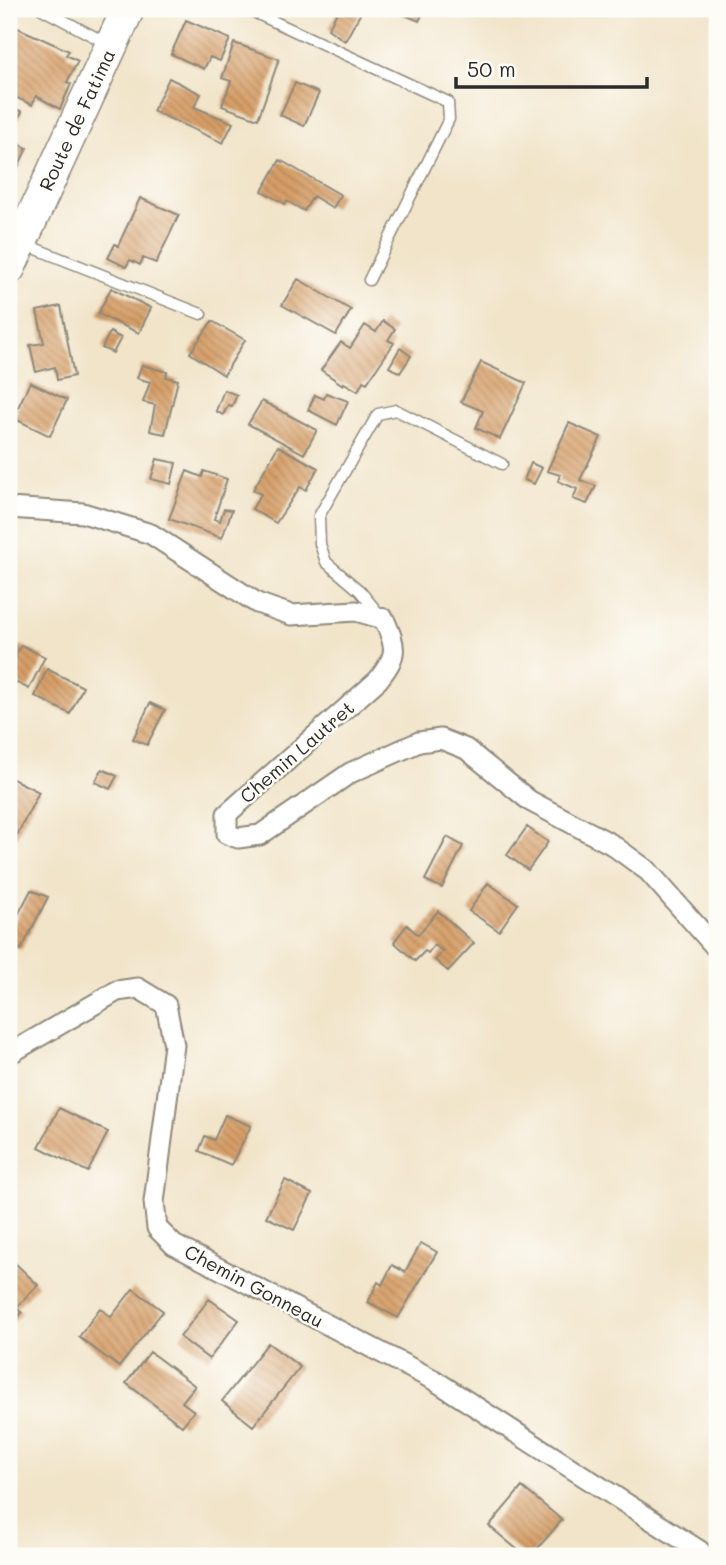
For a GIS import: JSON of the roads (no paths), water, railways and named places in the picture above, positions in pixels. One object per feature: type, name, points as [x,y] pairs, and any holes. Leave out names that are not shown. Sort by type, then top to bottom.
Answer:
[{"type":"main road","name":"Route de Fatima","points":[[15,255],[128,9]]},
{"type":"street","points":[[9,508],[83,513],[151,534],[257,603],[291,615],[356,611],[384,620]]},
{"type":"street","name":"Chemin Lautret","points":[[384,620],[395,644],[392,663],[379,680],[227,814],[227,834],[238,838],[260,835],[350,773],[419,742],[441,738],[466,749],[530,801],[611,844],[648,871],[717,949]]},
{"type":"street","name":"Chemin Gonneau","points":[[9,1054],[117,991],[138,988],[166,1004],[174,1045],[154,1202],[157,1228],[174,1245],[434,1380],[700,1551]]},
{"type":"lane","points":[[42,9],[111,46]]},
{"type":"lane","points":[[247,9],[448,102],[449,119],[369,280]]},
{"type":"lane","points":[[15,255],[201,314]]},
{"type":"lane","points":[[384,620],[360,591],[326,562],[320,544],[319,516],[378,414],[396,410],[502,464]]}]
